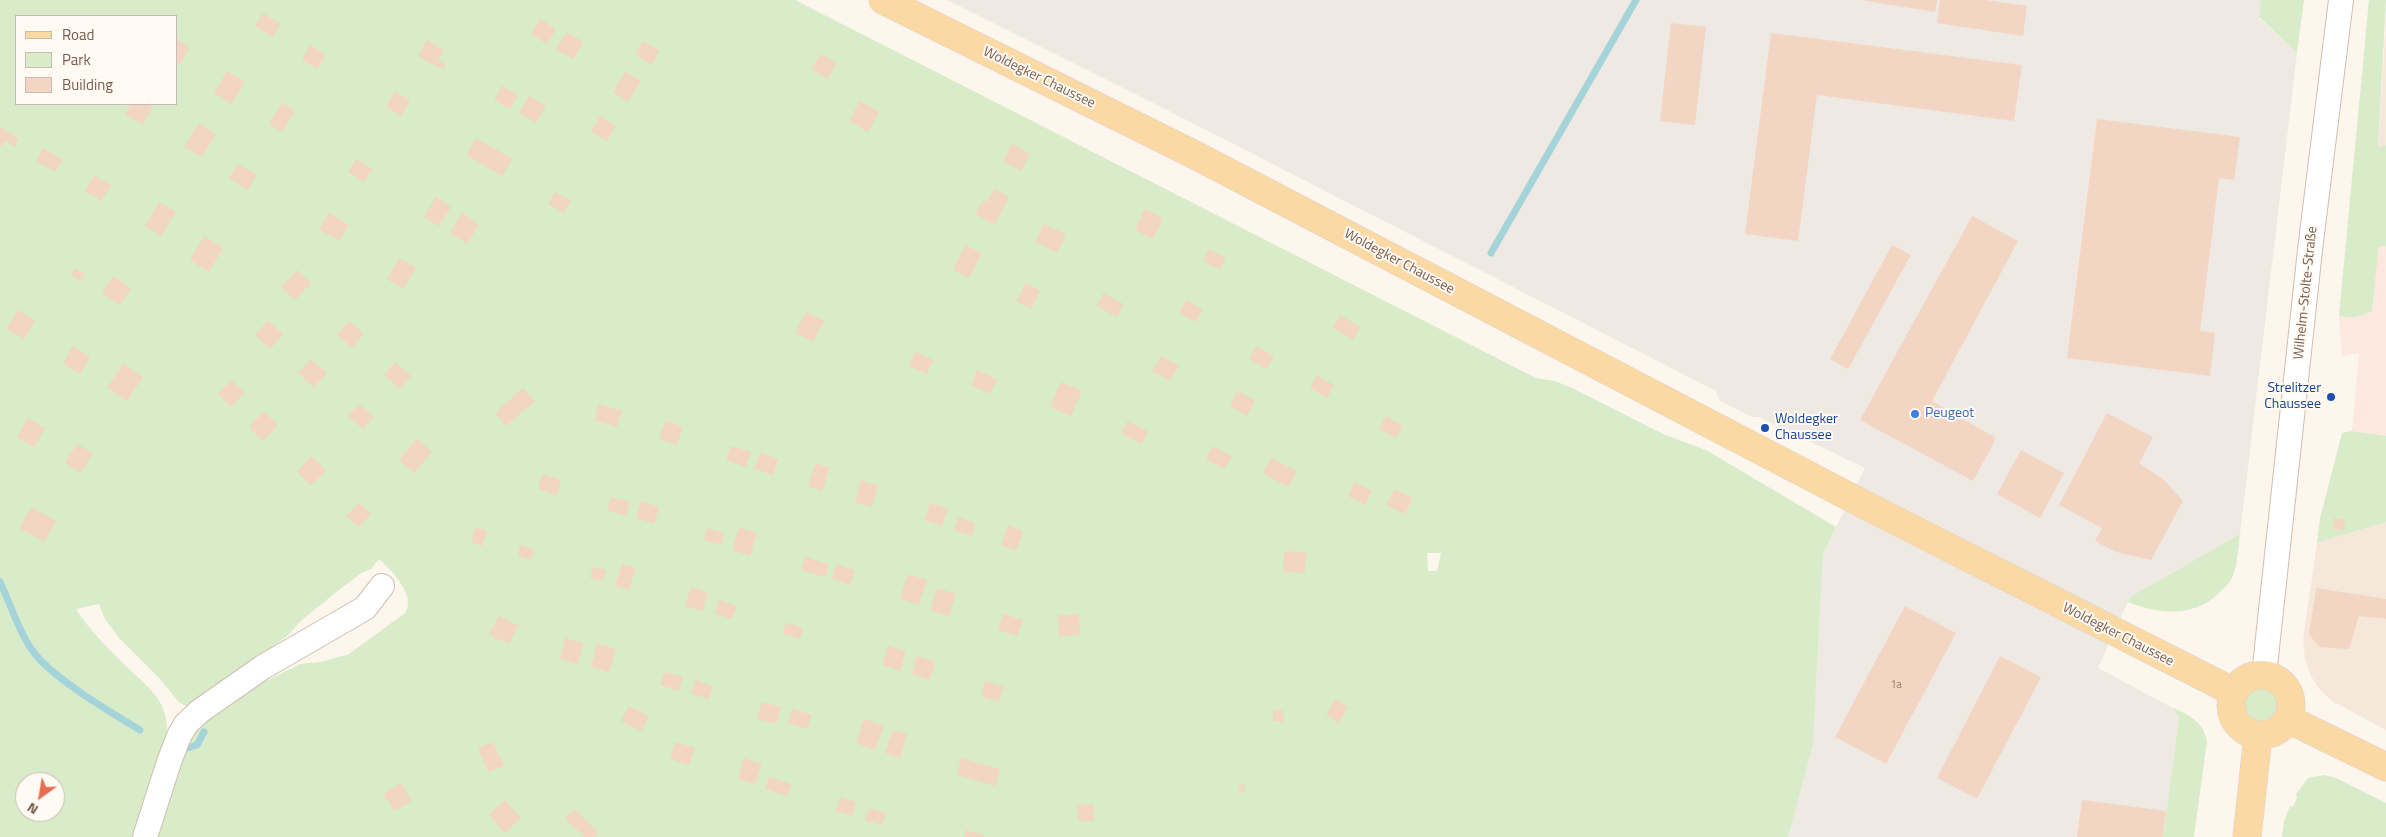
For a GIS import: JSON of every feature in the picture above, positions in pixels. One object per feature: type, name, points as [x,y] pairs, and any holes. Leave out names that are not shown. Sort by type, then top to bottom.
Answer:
[{"type":"main road","name":"Woldegker Chaussee","points":[[883,0],[1195,155],[1876,510],[2234,692]]},
{"type":"main road","points":[[2264,676],[2278,680],[2288,691],[2292,705],[2284,725],[2272,734],[2258,735],[2245,730],[2235,720],[2231,706],[2234,692],[2244,681],[2250,677],[2264,676]]},
{"type":"main road","points":[[2288,719],[2386,767]]},
{"type":"main road","points":[[2247,837],[2258,735]]},
{"type":"street","name":"Wilhelm-Stolte-Straße","points":[[2264,676],[2310,250],[2341,0]]},
{"type":"street","points":[[145,837],[179,736],[186,724],[263,667],[365,608],[382,586]]},
{"type":"shaded area","points":[[947,0],[2261,0],[2259,18],[2297,53],[2240,534],[2130,597],[2098,668],[2173,708],[2179,718],[2163,837],[1788,837],[1813,746],[1823,554],[1865,468],[1759,417],[1752,417],[1720,401],[1716,391],[1171,112]]},
{"type":"shaded area","points":[[2386,21],[2386,145],[2378,148]]},
{"type":"shaded area","points":[[2379,246],[2386,246],[2386,436],[2352,431],[2359,354],[2349,354],[2342,357],[2339,315],[2353,317],[2372,311]]},
{"type":"shaded area","points":[[2386,522],[2386,730],[2332,701],[2320,690],[2311,676],[2305,660],[2303,639],[2317,543]]},
{"type":"green space","points":[[0,0],[795,0],[1536,378],[1555,381],[1572,388],[1663,434],[1706,450],[1836,527],[1823,554],[1813,746],[1788,837],[153,837],[186,743],[204,722],[252,688],[300,664],[321,662],[349,654],[405,613],[408,599],[405,591],[396,576],[379,559],[371,569],[363,572],[340,589],[302,620],[286,637],[193,706],[187,707],[179,702],[160,679],[120,639],[105,619],[99,604],[76,609],[101,641],[158,699],[166,719],[165,746],[137,837],[0,837]],"holes":[[[1427,553],[1441,553],[1437,571],[1428,571]]]},
{"type":"green space","points":[[2261,0],[2304,0],[2297,53],[2259,17]]},
{"type":"green space","points":[[2369,0],[2386,0],[2378,147],[2386,145],[2386,246],[2379,246],[2372,311],[2360,316],[2347,317],[2339,315]]},
{"type":"green space","points":[[2352,431],[2386,436],[2386,522],[2317,543],[2320,518],[2342,433]]},
{"type":"green space","points":[[2240,534],[2236,563],[2231,580],[2227,586],[2208,602],[2197,607],[2174,612],[2151,609],[2128,602],[2130,597]]},
{"type":"green space","points":[[2261,687],[2275,692],[2280,706],[2275,720],[2261,725],[2247,720],[2242,706],[2247,692]]},
{"type":"green space","points":[[2173,708],[2195,720],[2205,734],[2207,741],[2194,837],[2163,837],[2179,718]]},
{"type":"green space","points":[[2324,775],[2336,778],[2386,803],[2386,837],[2282,837],[2284,821],[2290,806],[2293,807],[2297,798],[2296,794],[2308,778]]},
{"type":"building","points":[[1861,0],[1937,0],[1935,12]]},
{"type":"building","points":[[1940,0],[1986,0],[2027,6],[2023,36],[1937,23]]},
{"type":"building","points":[[263,13],[281,24],[273,37],[255,26]]},
{"type":"building","points":[[540,19],[556,29],[547,44],[531,34]]},
{"type":"building","points":[[1671,23],[1706,27],[1695,125],[1660,121]]},
{"type":"building","points":[[567,32],[583,42],[573,59],[556,49]]},
{"type":"building","points":[[1771,33],[2022,65],[2014,121],[1817,95],[1798,241],[1745,234]]},
{"type":"building","points":[[178,40],[190,47],[180,64],[178,63]]},
{"type":"building","points":[[427,40],[444,50],[438,60],[446,65],[443,70],[418,56]]},
{"type":"building","points":[[643,41],[660,51],[651,65],[635,54]]},
{"type":"building","points":[[310,45],[326,55],[317,69],[302,60]]},
{"type":"building","points":[[821,54],[837,63],[827,79],[811,69]]},
{"type":"building","points":[[227,71],[245,82],[232,104],[214,93]]},
{"type":"building","points":[[625,72],[641,81],[628,102],[613,92]]},
{"type":"building","points":[[502,86],[518,95],[510,109],[494,100]]},
{"type":"building","points":[[395,91],[410,100],[401,116],[386,107]]},
{"type":"building","points":[[529,96],[546,106],[536,123],[519,113]]},
{"type":"building","points":[[860,101],[879,112],[868,132],[849,121]]},
{"type":"building","points":[[282,103],[295,111],[282,132],[269,124]]},
{"type":"building","points":[[130,105],[150,105],[153,107],[142,125],[125,114]]},
{"type":"building","points":[[600,116],[616,126],[607,141],[591,131]]},
{"type":"building","points":[[2097,119],[2240,137],[2234,180],[2219,178],[2200,331],[2215,333],[2210,376],[2067,358]]},
{"type":"building","points":[[199,123],[216,134],[202,157],[184,147]]},
{"type":"building","points":[[0,127],[19,139],[14,147],[5,141],[0,147]]},
{"type":"building","points":[[476,138],[512,159],[502,176],[466,155]]},
{"type":"building","points":[[1012,144],[1030,154],[1021,171],[1003,161]]},
{"type":"building","points":[[43,148],[63,160],[55,172],[36,161]]},
{"type":"building","points":[[356,159],[373,169],[364,182],[348,172]]},
{"type":"building","points":[[238,164],[257,175],[248,190],[229,178]]},
{"type":"building","points":[[94,175],[111,185],[101,201],[85,191]]},
{"type":"building","points":[[994,189],[1009,197],[995,225],[975,214],[983,200],[987,202]]},
{"type":"building","points":[[555,192],[571,201],[564,213],[548,204]]},
{"type":"building","points":[[436,197],[451,207],[439,226],[424,217]]},
{"type":"building","points":[[159,202],[176,212],[161,236],[145,226]]},
{"type":"building","points":[[1145,209],[1163,218],[1153,239],[1135,230]]},
{"type":"building","points":[[329,213],[349,225],[339,241],[319,229]]},
{"type":"building","points":[[462,213],[479,224],[467,244],[450,233]]},
{"type":"building","points":[[1972,216],[2018,241],[1932,401],[1996,438],[1973,481],[1860,420]]},
{"type":"building","points":[[1044,224],[1066,234],[1057,253],[1035,242]]},
{"type":"building","points":[[204,236],[223,248],[209,272],[190,260]]},
{"type":"building","points":[[965,245],[982,253],[969,278],[953,270]]},
{"type":"building","points":[[1892,245],[1911,255],[1848,369],[1830,359]]},
{"type":"building","points":[[1209,249],[1226,258],[1219,270],[1203,261]]},
{"type":"building","points":[[399,258],[416,268],[403,289],[387,279]]},
{"type":"building","points":[[75,268],[85,274],[81,281],[71,275]]},
{"type":"building","points":[[297,270],[311,283],[295,300],[281,287]]},
{"type":"building","points":[[113,276],[131,288],[120,305],[102,294]]},
{"type":"building","points":[[1026,283],[1040,291],[1031,309],[1016,301]]},
{"type":"building","points":[[1103,293],[1124,304],[1117,317],[1097,306]]},
{"type":"building","points":[[1186,300],[1203,309],[1196,322],[1179,313]]},
{"type":"building","points":[[18,310],[35,320],[24,339],[6,329]]},
{"type":"building","points":[[806,312],[824,321],[813,342],[795,333]]},
{"type":"building","points":[[1340,315],[1360,327],[1353,340],[1333,328]]},
{"type":"building","points":[[268,321],[283,334],[270,349],[255,335]]},
{"type":"building","points":[[349,321],[364,334],[352,348],[337,335]]},
{"type":"building","points":[[73,346],[90,357],[80,374],[63,363]]},
{"type":"building","points":[[1256,346],[1274,356],[1266,369],[1249,359]]},
{"type":"building","points":[[915,352],[933,360],[927,374],[909,366]]},
{"type":"building","points":[[1161,356],[1179,366],[1170,381],[1152,371]]},
{"type":"building","points":[[311,359],[327,373],[314,387],[298,373]]},
{"type":"building","points":[[395,362],[411,376],[400,389],[384,375]]},
{"type":"building","points":[[123,363],[143,377],[127,401],[107,388]]},
{"type":"building","points":[[977,370],[997,379],[990,394],[971,385]]},
{"type":"building","points":[[1317,375],[1334,385],[1327,398],[1310,388]]},
{"type":"building","points":[[231,380],[245,392],[232,407],[218,394]]},
{"type":"building","points":[[1061,382],[1082,391],[1071,416],[1050,407]]},
{"type":"building","points":[[523,388],[535,401],[506,426],[495,413]]},
{"type":"building","points":[[1237,391],[1255,400],[1247,416],[1230,406]]},
{"type":"building","points":[[359,404],[374,417],[363,429],[348,416]]},
{"type":"building","points":[[599,404],[622,411],[617,427],[594,420]]},
{"type":"building","points":[[264,411],[278,425],[263,441],[249,427]]},
{"type":"building","points":[[2107,413],[2153,437],[2139,463],[2164,480],[2183,501],[2151,560],[2116,552],[2095,541],[2102,528],[2059,505]]},
{"type":"building","points":[[1386,416],[1403,426],[1396,438],[1379,429]]},
{"type":"building","points":[[28,418],[45,428],[34,447],[17,437]]},
{"type":"building","points":[[666,421],[683,427],[677,445],[659,439]]},
{"type":"building","points":[[1127,421],[1148,431],[1142,444],[1121,434]]},
{"type":"building","points":[[417,439],[432,452],[414,473],[399,460]]},
{"type":"building","points":[[77,444],[93,453],[81,473],[65,463]]},
{"type":"building","points":[[731,446],[751,452],[746,467],[726,460]]},
{"type":"building","points":[[1213,446],[1232,456],[1224,469],[1206,459]]},
{"type":"building","points":[[2021,450],[2064,473],[2040,518],[1997,494]]},
{"type":"building","points":[[760,453],[779,459],[773,475],[754,469]]},
{"type":"building","points":[[311,456],[326,470],[311,486],[297,472]]},
{"type":"building","points":[[1271,458],[1297,471],[1288,487],[1263,473]]},
{"type":"building","points":[[816,463],[830,468],[822,491],[808,486]]},
{"type":"building","points":[[542,474],[561,480],[557,496],[538,489]]},
{"type":"building","points":[[861,480],[878,486],[872,507],[855,502]]},
{"type":"building","points":[[1354,482],[1372,491],[1365,505],[1348,496]]},
{"type":"building","points":[[1394,489],[1413,498],[1405,514],[1386,505]]},
{"type":"building","points":[[611,497],[630,502],[626,516],[607,510]]},
{"type":"building","points":[[641,501],[659,507],[654,524],[636,518]]},
{"type":"building","points":[[359,503],[371,514],[358,527],[346,516]]},
{"type":"building","points":[[930,503],[948,509],[942,526],[924,520]]},
{"type":"building","points":[[32,507],[56,521],[44,542],[19,528]]},
{"type":"building","points":[[958,517],[975,523],[972,536],[954,530]]},
{"type":"building","points":[[2334,518],[2345,519],[2344,530],[2333,529]]},
{"type":"building","points":[[1008,525],[1023,531],[1016,551],[1001,545]]},
{"type":"building","points":[[476,527],[487,531],[482,546],[471,542]]},
{"type":"building","points":[[739,527],[757,533],[750,556],[732,550]]},
{"type":"building","points":[[707,528],[724,533],[721,545],[704,540]]},
{"type":"building","points":[[520,545],[534,549],[531,560],[518,556]]},
{"type":"building","points":[[1284,551],[1306,552],[1305,573],[1283,572]]},
{"type":"building","points":[[805,557],[829,564],[825,577],[801,570]]},
{"type":"building","points":[[622,564],[636,568],[629,590],[615,586]]},
{"type":"building","points":[[836,564],[855,570],[850,585],[832,579]]},
{"type":"building","points":[[593,567],[606,570],[602,581],[590,578]]},
{"type":"building","points":[[908,574],[927,580],[919,605],[900,599]]},
{"type":"building","points":[[691,587],[708,592],[703,611],[685,606]]},
{"type":"building","points":[[937,588],[956,594],[949,616],[930,610]]},
{"type":"building","points":[[2316,588],[2386,599],[2386,619],[2359,616],[2349,649],[2319,647],[2309,634]]},
{"type":"building","points":[[719,600],[737,606],[732,619],[715,614]]},
{"type":"building","points":[[1905,606],[1956,633],[1886,764],[1835,737]]},
{"type":"building","points":[[1003,614],[1023,620],[1017,636],[998,630]]},
{"type":"building","points":[[1079,614],[1080,635],[1059,637],[1058,615]]},
{"type":"building","points":[[499,616],[518,625],[509,644],[489,635]]},
{"type":"building","points":[[786,622],[803,628],[800,639],[783,634]]},
{"type":"building","points":[[565,638],[583,643],[578,664],[560,659]]},
{"type":"building","points":[[597,644],[616,649],[609,672],[591,667]]},
{"type":"building","points":[[888,646],[906,651],[900,671],[882,665]]},
{"type":"building","points":[[917,656],[935,661],[930,680],[912,674]]},
{"type":"building","points":[[2000,656],[2041,677],[1977,799],[1937,778]]},
{"type":"building","points":[[665,672],[683,677],[679,691],[660,685]]},
{"type":"building","points":[[695,680],[713,686],[709,699],[691,694]]},
{"type":"building","points":[[985,681],[1004,687],[999,702],[981,696]]},
{"type":"building","points":[[1336,699],[1348,707],[1339,723],[1326,715]]},
{"type":"building","points":[[762,702],[781,707],[776,724],[757,719]]},
{"type":"building","points":[[629,706],[649,716],[641,731],[621,721]]},
{"type":"building","points":[[792,709],[812,715],[807,729],[788,723]]},
{"type":"building","points":[[1274,710],[1284,711],[1283,722],[1273,721]]},
{"type":"building","points":[[864,719],[884,726],[875,750],[856,743]]},
{"type":"building","points":[[893,730],[907,734],[900,758],[885,753]]},
{"type":"building","points":[[493,742],[504,766],[488,772],[478,748]]},
{"type":"building","points":[[675,742],[695,748],[689,765],[670,759]]},
{"type":"building","points":[[744,758],[762,764],[755,784],[738,779]]},
{"type":"building","points":[[961,758],[1000,769],[995,786],[957,775]]},
{"type":"building","points":[[769,777],[791,784],[787,796],[765,789]]},
{"type":"building","points":[[401,783],[412,801],[394,811],[383,794]]},
{"type":"building","points":[[1244,784],[1245,792],[1239,793],[1238,785]]},
{"type":"building","points":[[840,797],[856,802],[852,816],[836,811]]},
{"type":"building","points":[[505,800],[521,818],[505,833],[489,815]]},
{"type":"building","points":[[2082,800],[2166,811],[2163,837],[2077,837]]},
{"type":"building","points":[[1093,804],[1094,821],[1078,821],[1077,805]]},
{"type":"building","points":[[869,808],[886,813],[882,825],[865,820]]},
{"type":"building","points":[[574,809],[598,832],[594,837],[585,837],[565,819]]},
{"type":"building","points":[[966,830],[984,835],[983,837],[964,837]]},
{"type":"waterway","points":[[1491,253],[1636,0]]},
{"type":"waterway","points":[[0,582],[25,638],[44,664],[84,695],[140,730]]},
{"type":"waterway","points":[[188,748],[197,745],[204,732]]},
{"type":"place","name":"Strelitzer Chaussee","points":[[2331,397]]},
{"type":"place","name":"Peugeot","points":[[1915,414]]},
{"type":"place","name":"Woldegker Chaussee","points":[[1765,428]]}]
